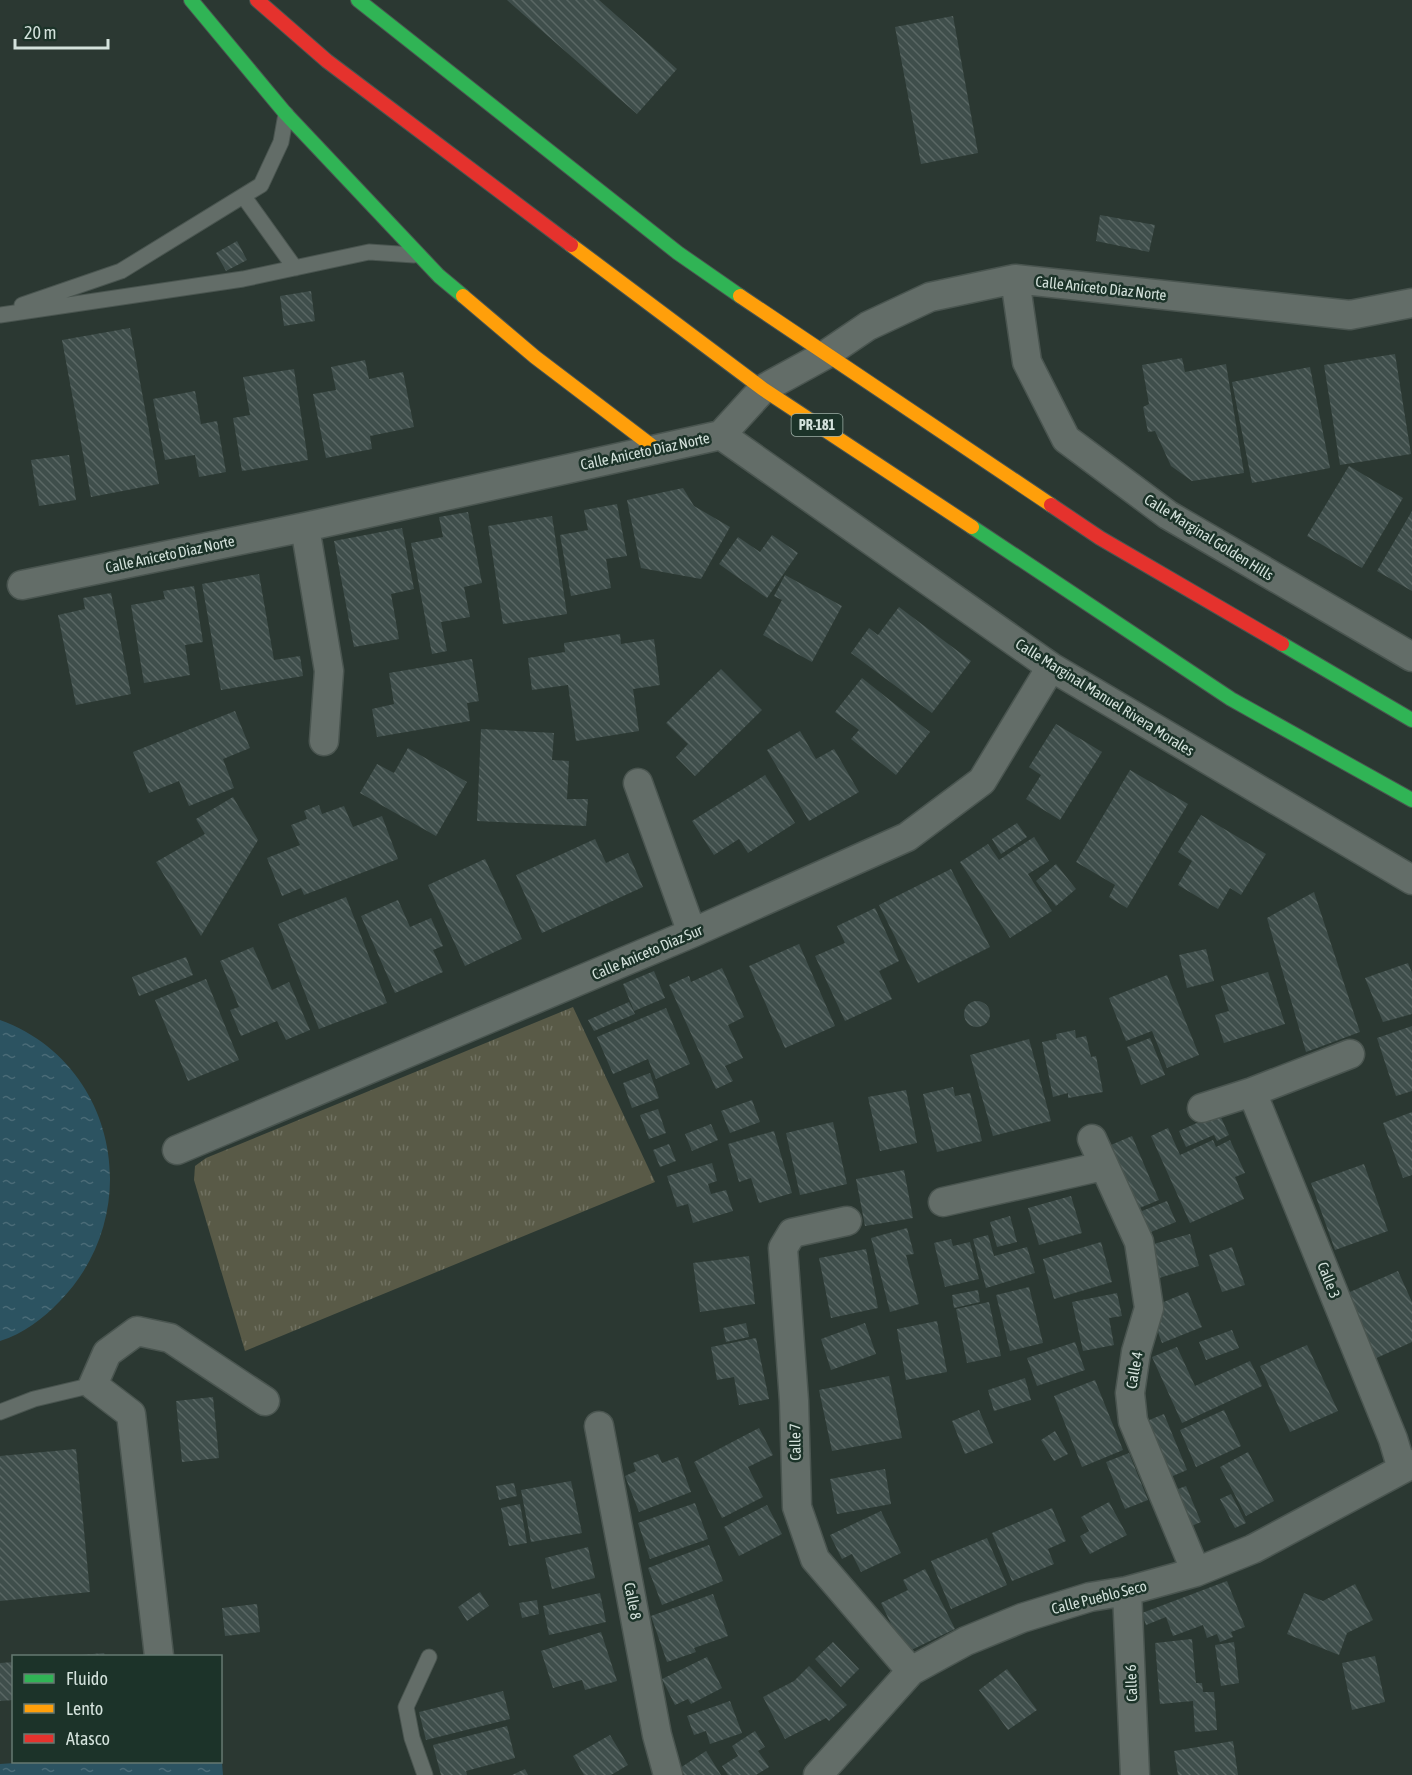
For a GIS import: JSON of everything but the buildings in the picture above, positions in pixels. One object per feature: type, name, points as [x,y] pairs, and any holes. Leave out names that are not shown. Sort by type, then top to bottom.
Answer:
[{"type":"main road","points":[[191,0],[286,114],[439,276],[535,357],[656,449]]},
{"type":"main road","name":"PR-181","points":[[256,0],[327,61],[763,389],[1231,699],[1412,800]]},
{"type":"main road","points":[[358,0],[678,253],[825,355],[1100,538],[1412,720]]},
{"type":"street","name":"Calle Aniceto Díaz Norte","points":[[22,585],[721,435],[763,389],[825,355],[868,326],[930,297],[1015,279],[1350,315],[1412,303]]},
{"type":"street","name":"Calle Marginal Golden Hills","points":[[1015,279],[1027,362],[1066,439],[1168,515],[1412,657]]},
{"type":"street","name":"Calle Marginal Manuel Rivera Morales","points":[[721,435],[1051,667],[1412,880]]},
{"type":"street","points":[[305,526],[329,670],[324,741]]},
{"type":"street","name":"Calle Aniceto Díaz Sur","points":[[177,1150],[692,933],[907,837],[982,781],[1051,667]]},
{"type":"street","points":[[638,783],[692,933]]},
{"type":"street","points":[[1202,1108],[1252,1092],[1350,1054]]},
{"type":"street","name":"Calle 3","points":[[1252,1092],[1388,1428],[1407,1466]]},
{"type":"street","name":"Calle 4","points":[[1092,1139],[1139,1242],[1149,1308],[1136,1352],[1130,1393],[1133,1420],[1196,1572]]},
{"type":"street","points":[[943,1202],[1103,1166]]},
{"type":"street","name":"Calle 7","points":[[846,1221],[792,1233],[783,1248],[794,1401],[797,1507],[815,1559],[911,1671]]},
{"type":"street","points":[[159,1655],[131,1414],[93,1384],[107,1353],[137,1331],[170,1338],[265,1401]]},
{"type":"street","name":"Calle 8","points":[[599,1426],[657,1735],[668,1775]]},
{"type":"street","name":"Calle Pueblo Seco","points":[[819,1775],[911,1671],[966,1641],[1022,1618],[1090,1597],[1127,1591],[1196,1572],[1253,1549],[1407,1466]]},
{"type":"street","name":"Calle 6","points":[[1127,1591],[1135,1775]]},
{"type":"lane","points":[[0,314],[121,272],[244,197],[261,185],[272,167],[281,142],[286,114]]},
{"type":"lane","points":[[244,197],[295,268]]},
{"type":"lane","points":[[0,314],[243,279],[369,252],[418,255]]},
{"type":"lane","points":[[0,1412],[34,1399],[93,1384]]},
{"type":"lane","points":[[425,1775],[412,1738],[406,1707],[429,1657]]},
{"type":"green space","points":[[573,1007],[655,1182],[245,1351],[194,1180],[195,1166],[206,1158]]},
{"type":"water","points":[[0,1020],[40,1041],[71,1070],[94,1105],[106,1144],[110,1185],[104,1226],[87,1265],[60,1301],[47,1313],[25,1330],[0,1341]]},
{"type":"water","points":[[222,1762],[223,1775],[0,1775],[0,1764]]},
{"type":"traffic: fast","points":[[191,0],[286,114],[439,276],[463,296]]},
{"type":"traffic: fast","points":[[358,0],[678,253],[740,296]]},
{"type":"traffic: fast","points":[[972,527],[1231,699],[1412,800]]},
{"type":"traffic: fast","points":[[1282,644],[1412,720]]},
{"type":"traffic: slow","points":[[571,245],[763,389],[972,527]]},
{"type":"traffic: slow","points":[[463,296],[535,357],[656,449]]},
{"type":"traffic: slow","points":[[740,296],[1051,505]]},
{"type":"traffic: jam","points":[[257,0],[327,61],[571,245]]},
{"type":"traffic: jam","points":[[1051,505],[1100,538],[1282,644]]}]
